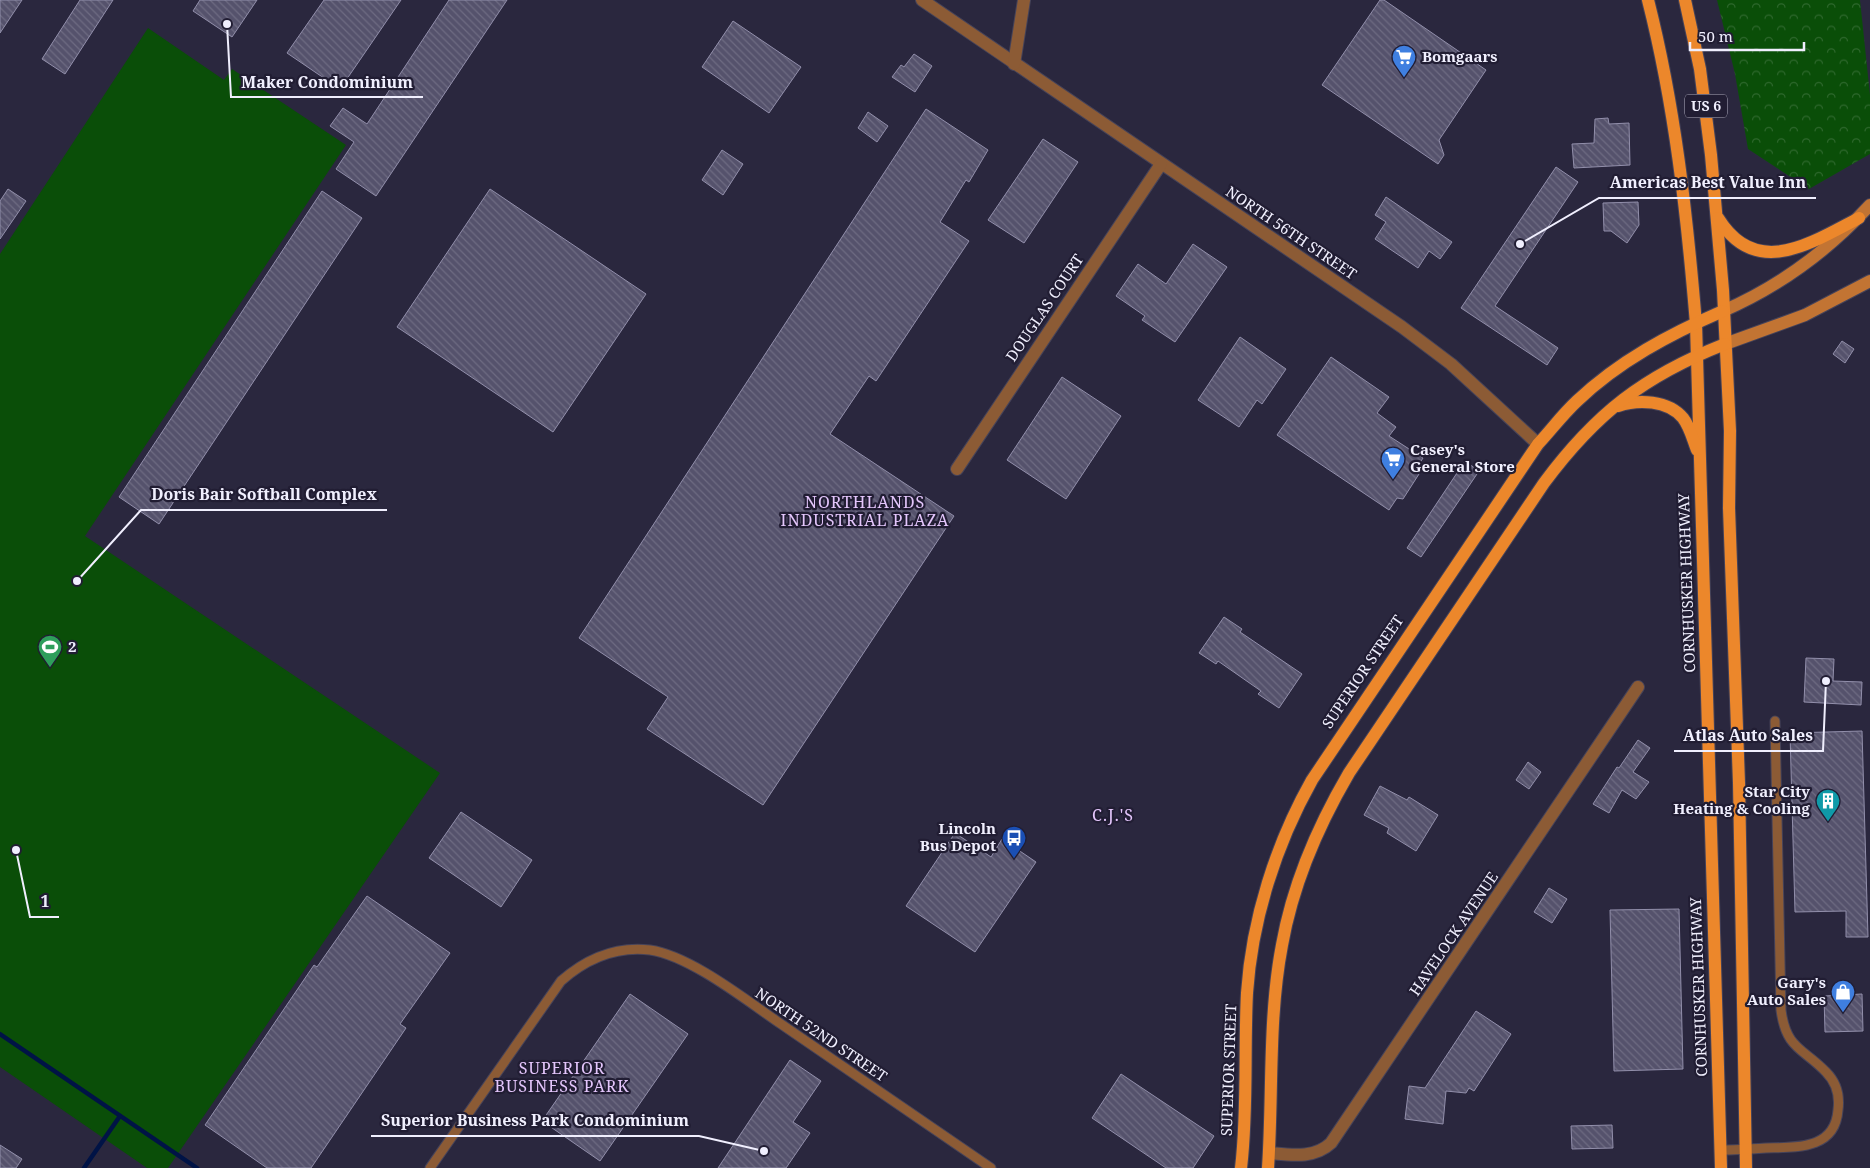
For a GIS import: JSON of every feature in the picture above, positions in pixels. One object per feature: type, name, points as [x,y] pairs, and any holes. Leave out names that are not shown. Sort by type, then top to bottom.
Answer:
[{"type":"main road","name":"CORNHUSKER HIGHWAY","points":[[1648,0],[1676,141],[1688,234],[1696,324],[1721,1168]]},
{"type":"main road","name":"US 6","points":[[1684,0],[1700,69],[1707,116],[1716,213],[1730,431],[1729,508],[1739,783],[1746,1168]]},
{"type":"main road","points":[[1723,311],[1779,282],[1799,269],[1825,250],[1870,206]]},
{"type":"main road","points":[[1716,213],[1725,229],[1733,237],[1754,250],[1766,252],[1793,250],[1809,244],[1859,218]]},
{"type":"main road","points":[[1268,1168],[1275,999],[1281,946],[1298,881],[1322,822],[1349,773],[1544,483],[1577,441],[1610,408],[1656,376],[1697,355],[1805,315],[1870,281]]},
{"type":"main road","name":"SUPERIOR STREET","points":[[1241,1168],[1250,973],[1259,914],[1284,836],[1302,797],[1322,763],[1538,444],[1575,402],[1614,369],[1653,345],[1723,311]]},
{"type":"main road","points":[[1610,408],[1630,401],[1659,404],[1674,411],[1686,424],[1700,460]]},
{"type":"street","name":"NORTH 56TH STREET","points":[[922,0],[1402,327],[1480,390],[1538,444]]},
{"type":"street","points":[[1014,64],[1024,0]]},
{"type":"street","name":"DOUGLAS COURT","points":[[957,469],[1161,164]]},
{"type":"street","name":"HAVELOCK AVENUE","points":[[1269,1153],[1297,1156],[1311,1154],[1325,1149],[1331,1143],[1638,687]]},
{"type":"lane","points":[[1721,1150],[1800,1148],[1816,1143],[1831,1131],[1838,1114],[1840,1098],[1835,1083],[1827,1072],[1800,1051],[1790,1040],[1783,1026],[1781,1010],[1774,721]]},
{"type":"lane","name":"NORTH 52ND STREET","points":[[430,1168],[560,981],[590,960],[625,950],[652,950],[687,962],[991,1168]]},
{"type":"green space","points":[[1717,0],[1860,0],[1870,95],[1870,154],[1809,189],[1748,149],[1735,74]]},
{"type":"green space","points":[[148,28],[224,80],[232,69],[346,145],[85,536],[440,773],[168,1168],[147,1168],[0,1067],[0,254]]},
{"type":"building","points":[[0,0],[22,0],[0,33]]},
{"type":"building","points":[[80,0],[113,0],[65,74],[42,59]]},
{"type":"building","points":[[200,0],[257,0],[232,37],[193,11]]},
{"type":"building","points":[[324,0],[401,0],[340,89],[287,53]]},
{"type":"building","points":[[449,0],[507,0],[376,196],[336,169],[354,142],[330,126],[343,108],[367,124]]},
{"type":"building","name":"Bomgaars","points":[[1380,0],[1384,0],[1486,70],[1439,140],[1444,155],[1438,164],[1322,85]]},
{"type":"building","points":[[733,21],[801,67],[769,113],[702,67]]},
{"type":"building","points":[[914,54],[932,66],[915,92],[892,77],[901,65],[904,67]]},
{"type":"building","points":[[926,109],[988,150],[969,182],[966,180],[940,222],[969,241],[876,381],[869,376],[830,434],[954,516],[763,805],[647,729],[668,697],[579,638]]},
{"type":"building","points":[[868,112],[888,126],[877,142],[858,128]]},
{"type":"building","points":[[1608,118],[1609,124],[1629,123],[1630,165],[1574,168],[1572,144],[1594,143],[1595,119]]},
{"type":"building","points":[[1043,139],[1078,162],[1024,243],[988,220]]},
{"type":"building","points":[[722,150],[743,164],[723,195],[702,180]]},
{"type":"building","points":[[1556,167],[1578,182],[1495,306],[1558,348],[1547,365],[1461,308]]},
{"type":"building","points":[[8,189],[26,201],[0,239],[0,201]]},
{"type":"building","points":[[490,189],[646,294],[553,432],[397,327]]},
{"type":"building","points":[[322,191],[362,218],[159,524],[119,497]]},
{"type":"building","points":[[1386,197],[1452,242],[1440,259],[1429,251],[1418,268],[1375,239],[1386,222],[1375,215]]},
{"type":"building","points":[[1638,202],[1639,225],[1627,243],[1611,231],[1604,231],[1603,203]]},
{"type":"building","points":[[1193,244],[1227,267],[1175,342],[1142,320],[1145,316],[1116,296],[1138,264],[1166,284]]},
{"type":"building","points":[[1240,337],[1286,369],[1262,404],[1257,400],[1239,427],[1198,400]]},
{"type":"building","points":[[1842,341],[1854,349],[1845,363],[1833,354]]},
{"type":"building","points":[[1331,357],[1389,397],[1377,413],[1396,427],[1389,436],[1423,458],[1416,469],[1419,474],[1403,499],[1397,498],[1389,510],[1277,435]]},
{"type":"building","points":[[1062,377],[1121,416],[1066,499],[1007,460]]},
{"type":"building","points":[[1465,461],[1479,471],[1421,557],[1407,548]]},
{"type":"building","points":[[1224,617],[1242,629],[1240,632],[1302,674],[1279,708],[1258,694],[1261,691],[1218,661],[1216,664],[1199,653]]},
{"type":"building","points":[[1806,658],[1834,659],[1833,681],[1862,682],[1861,705],[1804,702]]},
{"type":"building","name":"Star City Heating & Cooling","points":[[1862,731],[1868,937],[1846,937],[1846,911],[1795,912],[1790,733]]},
{"type":"building","points":[[1638,740],[1650,748],[1633,772],[1649,782],[1636,799],[1622,790],[1609,813],[1593,804],[1617,767],[1619,768]]},
{"type":"building","points":[[1528,762],[1541,772],[1529,789],[1516,780]]},
{"type":"building","points":[[1380,786],[1407,800],[1409,797],[1438,815],[1416,851],[1387,833],[1389,828],[1364,815]]},
{"type":"building","points":[[461,812],[532,860],[501,907],[429,858]]},
{"type":"building","points":[[955,833],[991,857],[1002,839],[1036,862],[975,952],[906,906]]},
{"type":"building","points":[[1549,888],[1567,899],[1552,923],[1534,912]]},
{"type":"building","points":[[367,896],[450,953],[400,1024],[406,1028],[311,1168],[267,1168],[205,1125],[314,965],[317,967]]},
{"type":"building","points":[[1679,909],[1683,1069],[1614,1071],[1610,910]]},
{"type":"building","points":[[630,994],[688,1034],[600,1161],[542,1121]]},
{"type":"building","name":"Gary's Auto Sales","points":[[1862,994],[1863,1031],[1825,1032],[1824,996]]},
{"type":"building","points":[[1476,1011],[1511,1034],[1474,1091],[1469,1088],[1466,1093],[1446,1091],[1443,1124],[1405,1119],[1409,1086],[1425,1088]]},
{"type":"building","points":[[790,1060],[821,1081],[793,1122],[810,1133],[786,1168],[718,1168]]},
{"type":"building","points":[[1121,1074],[1214,1136],[1193,1168],[1166,1168],[1092,1118]]},
{"type":"building","points":[[1612,1125],[1613,1148],[1572,1149],[1571,1126]]},
{"type":"building","points":[[0,1145],[22,1159],[16,1168],[0,1168]]},
{"type":"waterway","points":[[0,1034],[197,1168]]},
{"type":"waterway","points":[[84,1168],[120,1116]]},
{"type":"place","name":"Maker Condominium","points":[[227,24]]},
{"type":"place","name":"Bomgaars","points":[[1404,78]]},
{"type":"place","name":"Americas Best Value Inn","points":[[1520,244]]},
{"type":"place","name":"Casey's General Store","points":[[1393,480]]},
{"type":"place","name":"Doris Bair Softball Complex","points":[[77,581]]},
{"type":"place","name":"2","points":[[50,668]]},
{"type":"place","name":"Atlas Auto Sales","points":[[1826,681]]},
{"type":"place","name":"Star City Heating & Cooling","points":[[1828,822]]},
{"type":"place","name":"1","points":[[16,850]]},
{"type":"place","name":"Lincoln Bus Depot","points":[[1014,859]]},
{"type":"place","name":"Gary's Auto Sales","points":[[1843,1013]]},
{"type":"place","name":"Superior Business Park Condominium","points":[[764,1151]]},
{"type":"district","name":"NORTHLANDS INDUSTRIAL PLAZA","points":[[865,511]]},
{"type":"district","name":"C.J.'S","points":[[1113,815]]},
{"type":"district","name":"SUPERIOR BUSINESS PARK","points":[[562,1077]]}]
